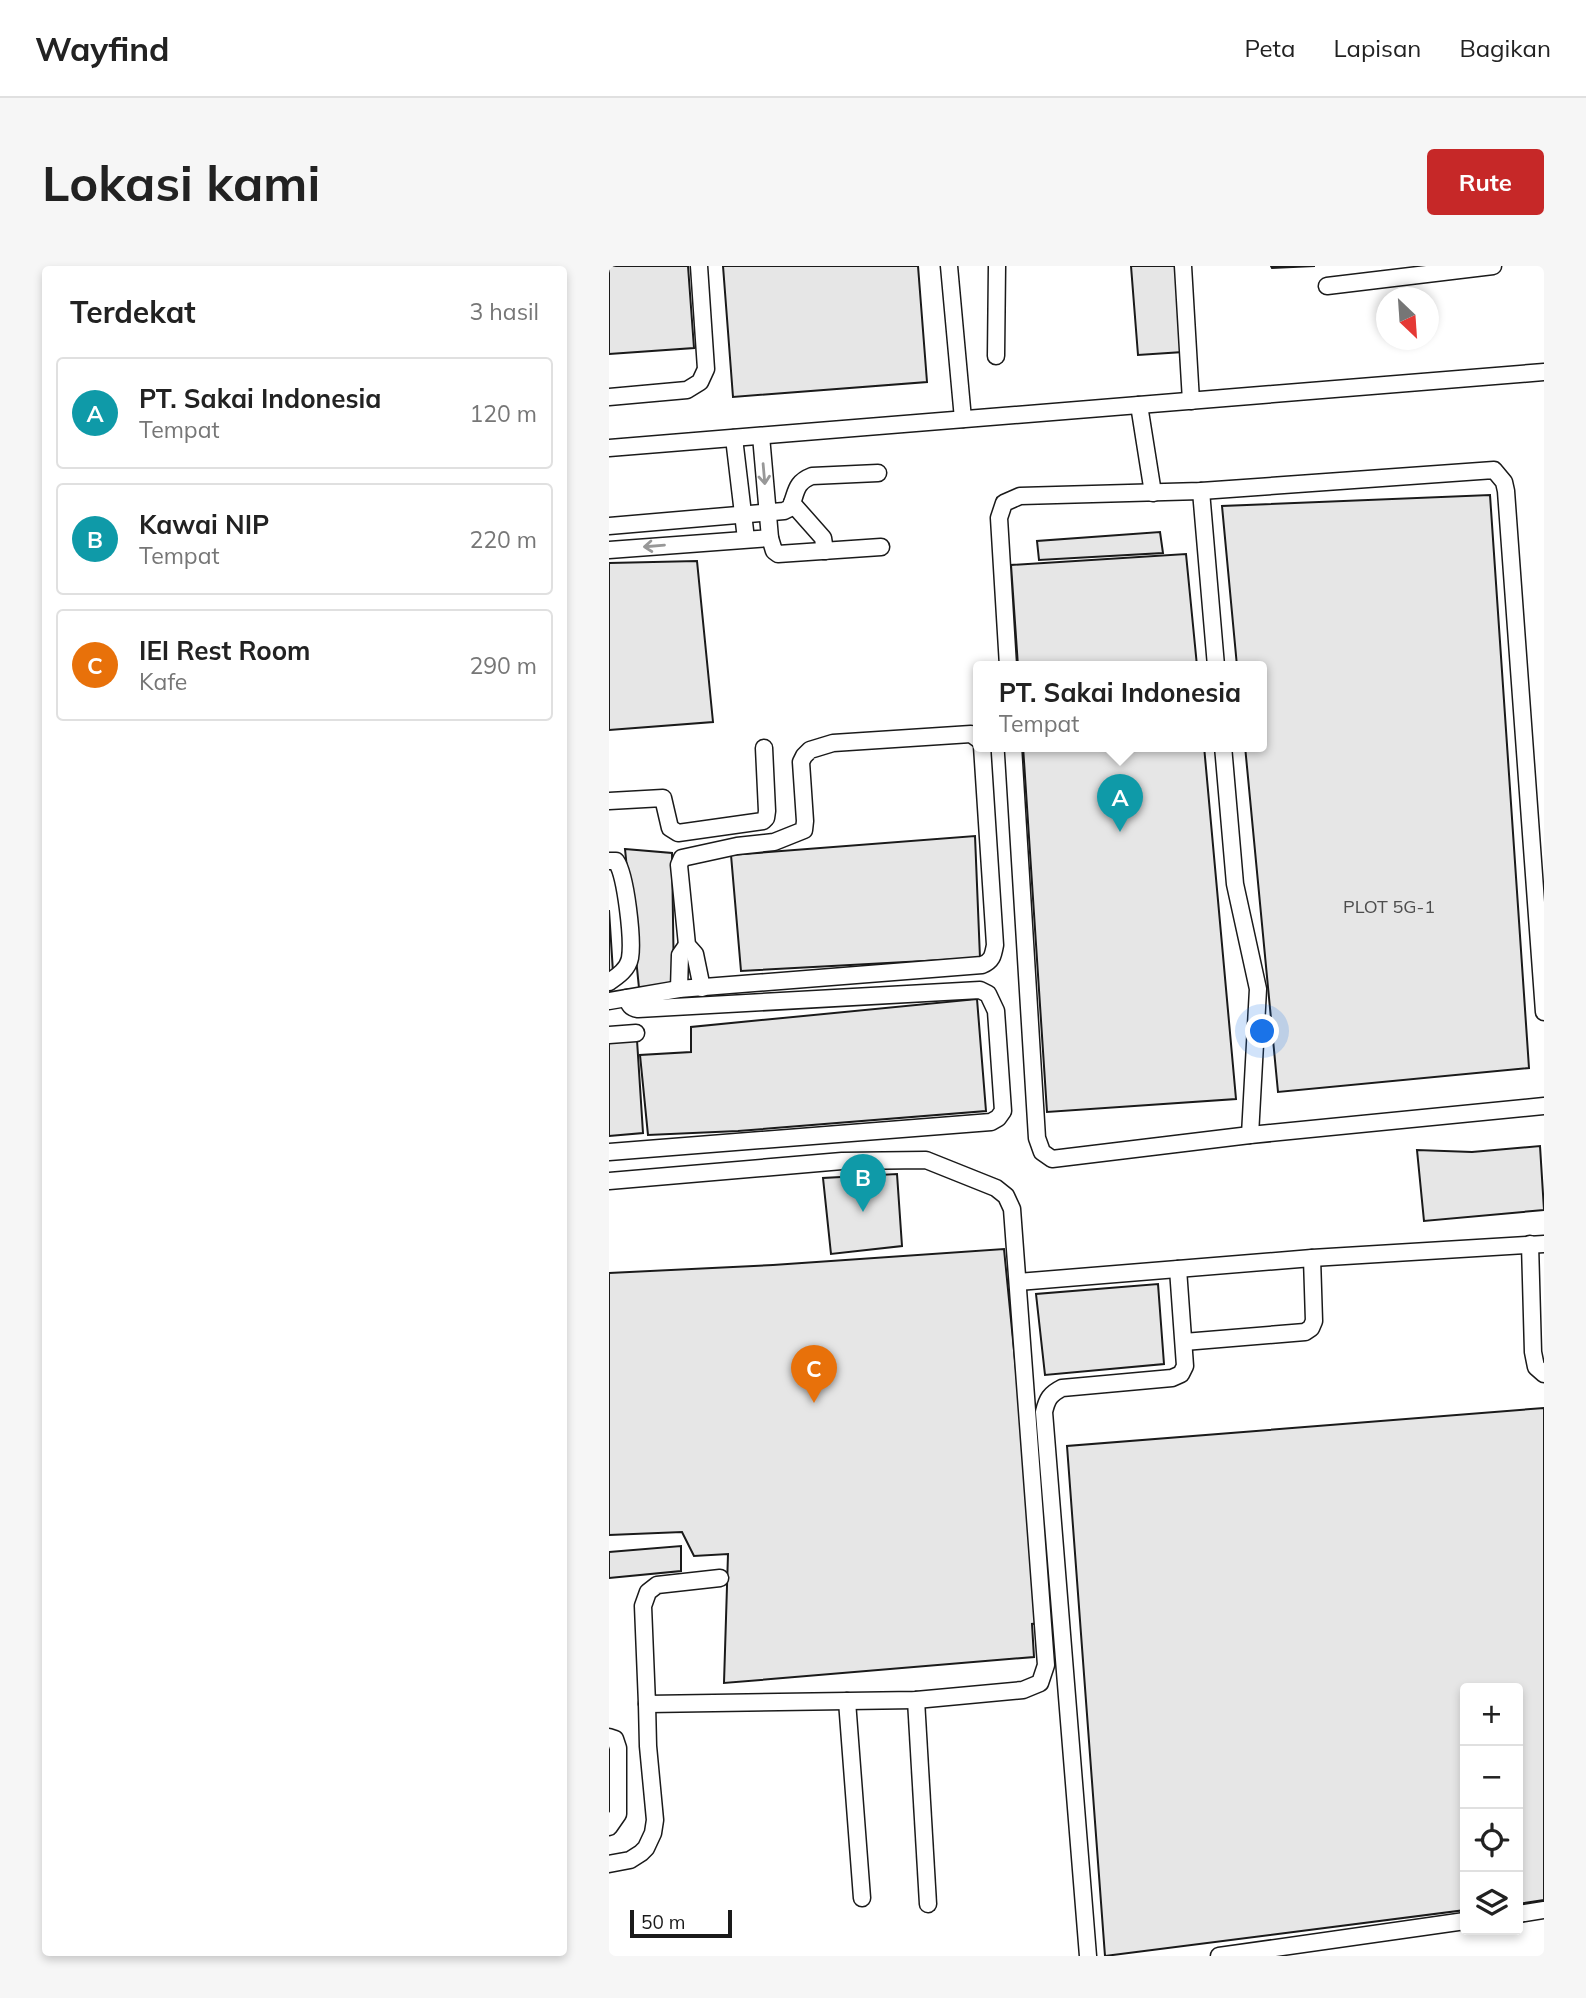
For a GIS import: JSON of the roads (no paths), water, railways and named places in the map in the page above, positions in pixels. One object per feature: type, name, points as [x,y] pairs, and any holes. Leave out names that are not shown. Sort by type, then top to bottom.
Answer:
[{"type":"lane","points":[[609,397],[687,390],[700,382],[706,369],[699,266]]},
{"type":"lane","points":[[949,266],[963,419]]},
{"type":"lane","points":[[996,356],[997,266]]},
{"type":"lane","points":[[1183,266],[1191,401]]},
{"type":"lane","points":[[1327,286],[1493,266]]},
{"type":"lane","points":[[609,448],[1544,372]]},
{"type":"lane","points":[[1139,405],[1153,493]]},
{"type":"lane","points":[[761,436],[770,538],[774,551],[778,554],[881,547]]},
{"type":"lane","points":[[734,438],[746,539]]},
{"type":"lane","points":[[1008,661],[999,518],[1004,503],[1020,496],[1201,491],[1494,470],[1504,482],[1506,491],[1544,1012]]},
{"type":"lane","points":[[609,526],[744,513],[784,512],[790,508],[799,483],[812,476],[878,473]]},
{"type":"lane","points":[[1201,491],[1216,661]]},
{"type":"lane","points":[[792,503],[823,538],[825,551]]},
{"type":"lane","points":[[702,517],[703,542]]},
{"type":"lane","points":[[609,550],[770,538]]},
{"type":"lane","points":[[702,988],[695,954],[687,945],[680,861],[686,856],[707,851],[783,840],[804,830],[801,762],[810,750],[833,743],[973,735]]},
{"type":"lane","points":[[609,800],[663,798],[670,828],[678,833],[763,821],[767,811],[764,748]]},
{"type":"lane","points":[[609,1001],[680,989],[982,965],[990,962],[995,945],[982,752]]},
{"type":"lane","points":[[1013,752],[1037,1138],[1042,1152],[1052,1159],[1250,1135],[1544,1106]]},
{"type":"lane","points":[[1224,752],[1235,884],[1258,989],[1250,1135]]},
{"type":"lane","points":[[609,860],[616,861],[624,878],[630,959],[623,972],[609,982]]},
{"type":"lane","points":[[680,989],[680,955],[687,945]]},
{"type":"lane","points":[[609,1152],[991,1122],[1003,1111],[996,1010],[988,994],[980,990],[638,1009],[628,1004],[627,998]]},
{"type":"lane","points":[[609,1035],[636,1033]]},
{"type":"lane","points":[[609,1181],[842,1161],[926,1160],[996,1188],[1006,1196],[1012,1209],[1046,1665],[1040,1684],[1023,1690],[916,1700],[647,1704]]},
{"type":"lane","points":[[1017,1282],[1312,1258],[1537,1244],[1533,1352],[1536,1367],[1544,1374]]},
{"type":"lane","points":[[1184,1342],[1305,1332],[1311,1328],[1314,1321],[1312,1258]]},
{"type":"lane","points":[[1088,1956],[1044,1412],[1046,1401],[1052,1393],[1062,1388],[1172,1378],[1181,1374],[1185,1366],[1178,1269]]},
{"type":"lane","points":[[609,1864],[631,1860],[641,1853],[650,1842],[655,1820],[647,1746],[643,1606],[648,1592],[657,1585],[720,1578]]},
{"type":"lane","points":[[916,1700],[928,1904]]},
{"type":"lane","points":[[847,1701],[862,1898]]},
{"type":"lane","points":[[609,1737],[615,1740],[618,1748],[618,1814],[609,1827]]},
{"type":"lane","points":[[1523,1913],[1544,1910]]},
{"type":"lane","points":[[1219,1956],[1460,1923]]},
{"type":"place","name":"PT. Sakai Indonesia","points":[[1120,832]]},
{"type":"place","name":"Kawai NIP","points":[[863,1212]]},
{"type":"place","name":"IEI Rest Room","points":[[814,1403]]}]
